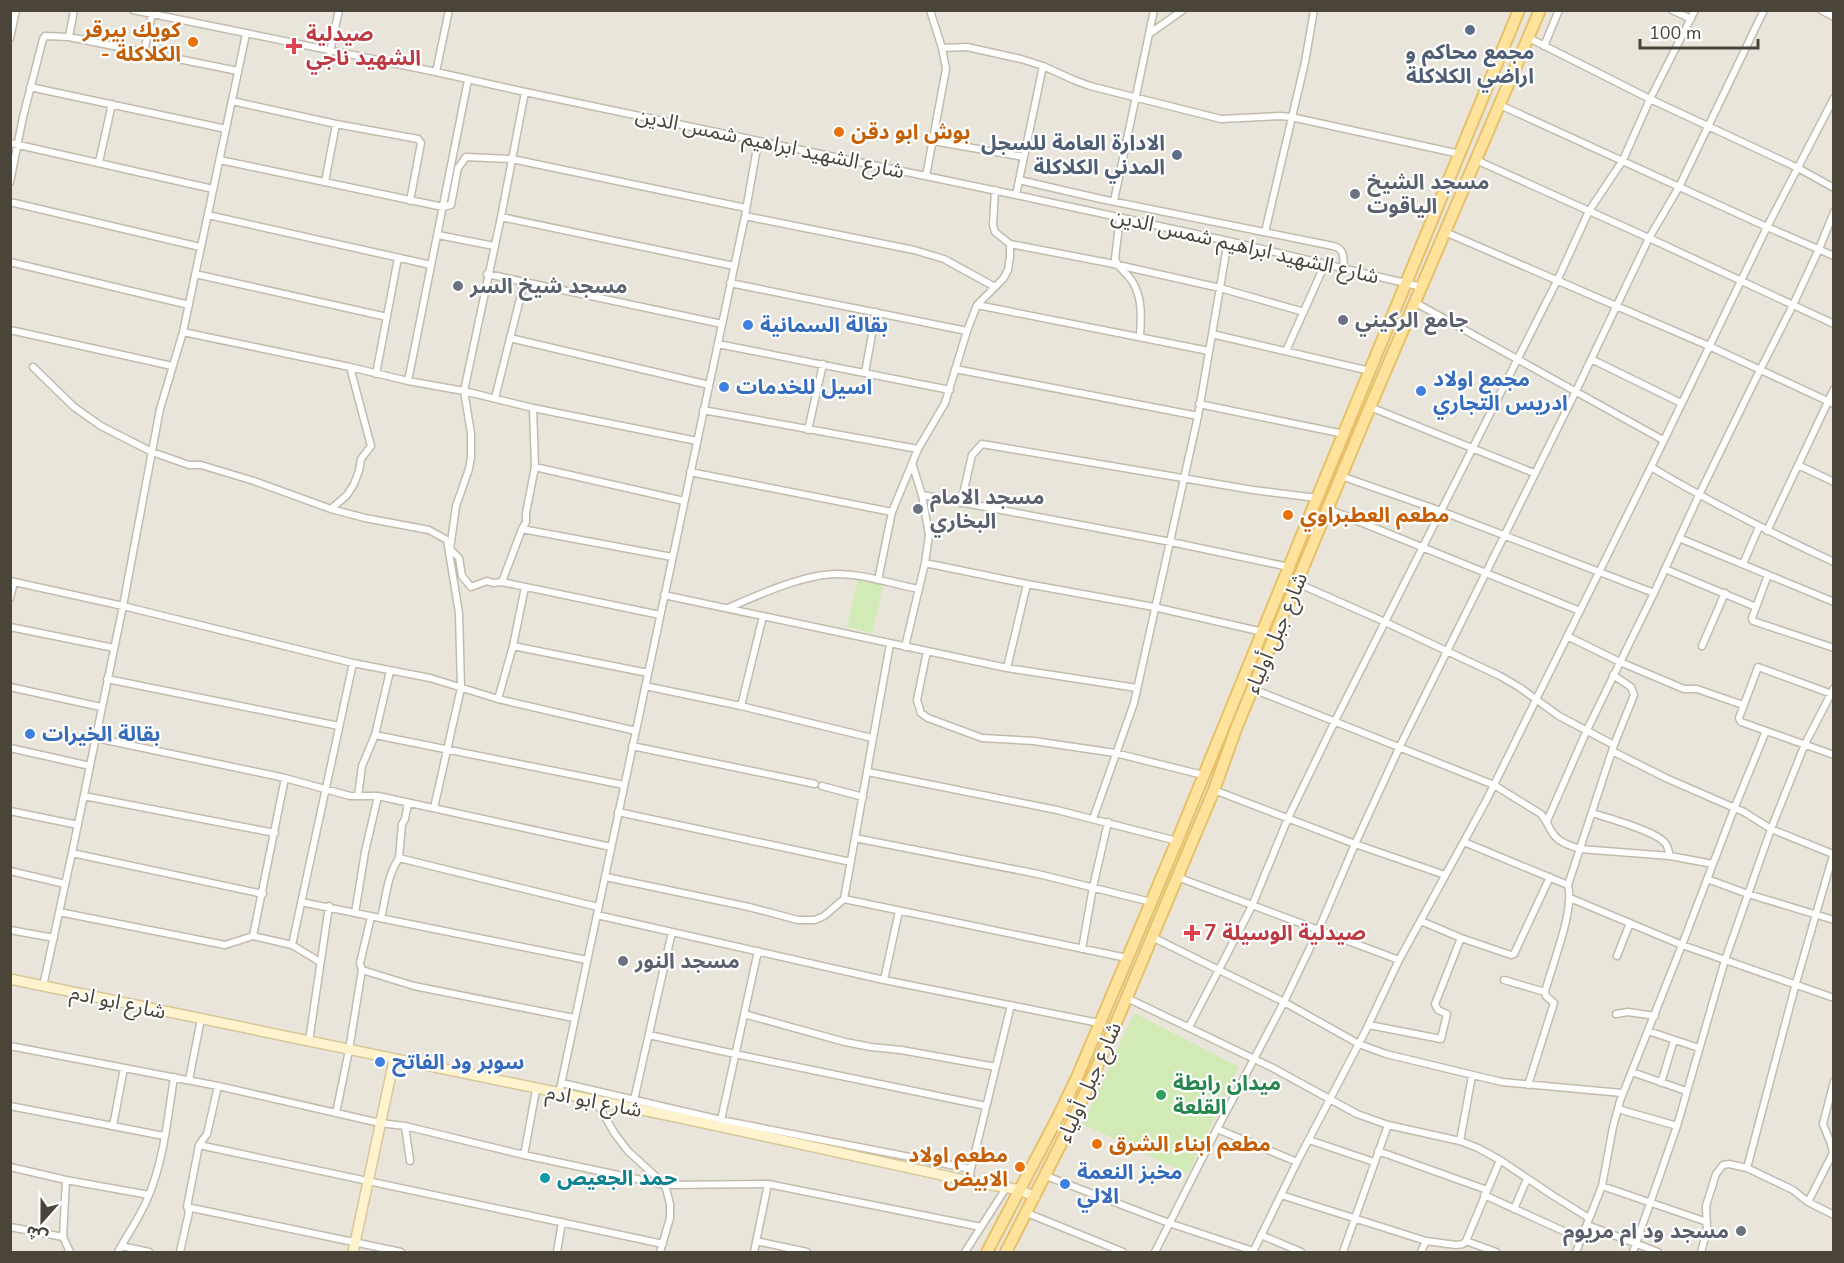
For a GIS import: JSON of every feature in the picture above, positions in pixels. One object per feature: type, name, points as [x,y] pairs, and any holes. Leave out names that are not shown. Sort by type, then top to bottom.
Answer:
[{"type":"main road","name":"شارع جبل أولياء","points":[[987,1252],[1078,1075],[1178,841],[1203,775],[1519,10]]},
{"type":"main road","name":"شارع جبل أولياء","points":[[1006,1252],[1073,1120],[1127,998],[1341,476],[1529,38],[1536,13]]},
{"type":"street","points":[[10,38],[16,10]]},
{"type":"street","points":[[69,37],[74,10]]},
{"type":"street","name":"شارع الشهيد ابراهيم شمس الدين","points":[[133,10],[164,14],[330,52],[436,72],[758,142],[995,190],[1228,241],[1422,287]]},
{"type":"street","points":[[330,52],[339,10]]},
{"type":"street","points":[[436,72],[449,10]]},
{"type":"street","points":[[926,176],[946,69],[930,10]]},
{"type":"street","points":[[1114,201],[1154,10]]},
{"type":"street","points":[[1149,34],[1183,10]]},
{"type":"street","points":[[1265,232],[1305,62],[1314,10]]},
{"type":"street","points":[[1544,46],[1559,10]]},
{"type":"street","points":[[1672,10],[1691,19]]},
{"type":"street","points":[[1189,1027],[1251,906],[1288,818],[1335,721],[1557,281],[1589,211],[1623,160],[1650,99],[1695,10]]},
{"type":"street","points":[[1155,1252],[1216,1129],[1284,1002],[1400,746],[1649,238],[1709,127],[1764,10]]},
{"type":"street","points":[[1821,10],[1833,17]]},
{"type":"street","points":[[144,52],[152,14]]},
{"type":"street","points":[[43,986],[123,606],[160,408],[183,332],[246,34]]},
{"type":"street","points":[[10,182],[30,87],[43,39],[48,35],[69,37],[238,72]]},
{"type":"street","points":[[1529,38],[1650,99],[1797,168],[1833,188]]},
{"type":"street","points":[[942,48],[967,47],[1043,66],[1074,80],[1221,119],[1291,117],[1461,154]]},
{"type":"street","points":[[1016,195],[1043,66]]},
{"type":"street","points":[[408,381],[468,80]]},
{"type":"street","points":[[30,87],[226,129]]},
{"type":"street","points":[[450,549],[456,506],[471,457],[471,433],[464,391],[525,92]]},
{"type":"street","points":[[1046,1176],[1253,1252],[1369,1025],[1399,960],[1494,785],[1767,227],[1833,98]]},
{"type":"street","points":[[232,101],[420,141],[410,201]]},
{"type":"street","points":[[99,162],[112,104]]},
{"type":"street","points":[[1500,105],[1833,256]]},
{"type":"street","points":[[325,182],[336,124]]},
{"type":"street","points":[[933,141],[1024,157]]},
{"type":"street","points":[[559,1094],[718,344],[758,142]]},
{"type":"street","points":[[10,143],[213,189]]},
{"type":"street","points":[[220,160],[443,207],[451,205],[458,168],[466,157],[512,159],[914,250],[944,259],[995,287]]},
{"type":"street","points":[[1476,160],[1833,324]]},
{"type":"street","points":[[1019,180],[1340,248],[1344,268]]},
{"type":"street","points":[[995,190],[993,225],[995,232],[1010,244],[1220,288],[1304,312]]},
{"type":"street","points":[[10,202],[201,247]]},
{"type":"street","points":[[1147,223],[1151,208]]},
{"type":"street","points":[[1546,821],[1699,495],[1793,305],[1833,212]]},
{"type":"street","points":[[208,215],[431,265]]},
{"type":"street","points":[[501,217],[734,266]]},
{"type":"street","points":[[1120,217],[1114,254],[1117,265],[1137,291],[1141,318],[1140,337]]},
{"type":"street","points":[[1445,232],[1709,346],[1831,403]]},
{"type":"street","points":[[438,235],[494,246]]},
{"type":"street","points":[[1093,819],[1134,703],[1198,416],[1228,241]]},
{"type":"street","points":[[878,580],[892,512],[918,449],[936,420],[950,390],[977,305],[1003,279],[1008,270],[1010,244]]},
{"type":"street","points":[[376,374],[398,258]]},
{"type":"street","points":[[10,262],[189,305]]},
{"type":"street","points":[[1286,351],[1325,264]]},
{"type":"street","points":[[195,274],[387,317]]},
{"type":"street","points":[[488,274],[722,324]]},
{"type":"street","points":[[495,398],[524,283]]},
{"type":"street","points":[[730,283],[967,331]]},
{"type":"street","points":[[1416,303],[1663,440]]},
{"type":"street","points":[[977,305],[1209,351]]},
{"type":"street","points":[[865,373],[876,312]]},
{"type":"street","points":[[10,330],[172,366]]},
{"type":"street","points":[[183,332],[697,441]]},
{"type":"street","points":[[1212,334],[1370,371]]},
{"type":"street","points":[[510,338],[709,385]]},
{"type":"street","points":[[718,344],[950,390]]},
{"type":"street","points":[[1591,359],[1681,403]]},
{"type":"street","points":[[808,430],[823,364]]},
{"type":"street","points":[[33,367],[74,407],[101,426],[152,452],[189,465],[201,465],[254,481],[331,509],[435,532],[447,540],[459,613],[461,688],[434,808]]},
{"type":"street","points":[[331,509],[347,495],[354,484],[361,459],[371,446],[350,367]]},
{"type":"street","points":[[955,369],[1198,416]]},
{"type":"street","points":[[1767,531],[1831,403],[1833,389]]},
{"type":"street","points":[[1199,404],[1344,434]]},
{"type":"street","points":[[1370,407],[1534,474]]},
{"type":"street","points":[[502,582],[526,522],[535,467],[533,408]]},
{"type":"street","points":[[704,410],[918,449]]},
{"type":"street","points":[[961,502],[972,456],[976,448],[982,444],[1253,490],[1317,498]]},
{"type":"street","points":[[905,647],[925,563],[929,535],[922,495],[912,463]]},
{"type":"street","points":[[1798,465],[1833,482]]},
{"type":"street","points":[[535,467],[684,501]]},
{"type":"street","points":[[1651,467],[1759,527],[1833,562]]},
{"type":"street","points":[[690,472],[892,512]]},
{"type":"street","points":[[1341,476],[1441,511],[1654,593]]},
{"type":"street","points":[[922,495],[1171,542],[1289,567]]},
{"type":"street","points":[[1328,509],[1485,574],[1580,610]]},
{"type":"street","points":[[1743,564],[1759,527]]},
{"type":"street","points":[[522,529],[672,557]]},
{"type":"street","points":[[1679,538],[1833,602]]},
{"type":"street","points":[[450,549],[459,558],[462,576],[471,587],[487,581],[502,582],[660,615]]},
{"type":"street","points":[[925,563],[1154,607],[1263,632]]},
{"type":"street","points":[[1665,569],[1756,606]]},
{"type":"street","points":[[727,609],[762,593],[820,576],[835,574],[919,589]]},
{"type":"street","points":[[1768,575],[1752,618],[1753,621],[1833,648]]},
{"type":"street","points":[[10,598],[12,581],[353,663],[430,678],[498,699],[636,731]]},
{"type":"street","points":[[1297,583],[1500,676],[1559,716],[1587,730],[1613,748],[1753,817],[1771,829],[1833,853],[1747,1168]]},
{"type":"street","points":[[1007,668],[1027,584]]},
{"type":"street","points":[[498,699],[513,646],[525,587]]},
{"type":"street","points":[[1702,646],[1725,593]]},
{"type":"street","points":[[664,595],[1007,668],[1137,688]]},
{"type":"street","points":[[741,706],[763,616]]},
{"type":"street","points":[[10,627],[114,648]]},
{"type":"street","points":[[1568,636],[1620,662],[1684,689],[1697,688],[1743,705]]},
{"type":"street","points":[[606,877],[749,907],[798,920],[815,920],[824,916],[844,899],[890,644]]},
{"type":"street","points":[[513,646],[648,673]]},
{"type":"street","points":[[927,651],[917,700],[921,713],[928,718],[982,738],[1034,741],[1115,753],[1203,775]]},
{"type":"street","points":[[292,945],[353,663]]},
{"type":"street","points":[[1633,1252],[1677,1126],[1725,960],[1771,829],[1805,744],[1832,692],[1758,667],[1739,720],[1766,731],[1805,744],[1833,755]]},
{"type":"street","points":[[358,796],[362,766],[375,735],[390,671]]},
{"type":"street","points":[[1528,1085],[1554,1004],[1545,992],[1566,919],[1570,898],[1568,885],[1613,748],[1634,695],[1631,687],[1613,675]]},
{"type":"street","points":[[107,680],[339,726]]},
{"type":"street","points":[[645,686],[741,706],[872,738]]},
{"type":"street","points":[[10,687],[101,707]]},
{"type":"street","points":[[1253,689],[1494,785],[1535,809],[1560,841],[1580,849],[1670,856],[1713,864]]},
{"type":"street","points":[[1576,1252],[1602,1186],[1622,1093],[1655,1016],[1766,731]]},
{"type":"street","points":[[375,735],[624,785]]},
{"type":"street","points":[[96,738],[285,778],[325,790],[358,796],[378,796],[611,847]]},
{"type":"street","points":[[632,746],[819,785],[863,797]]},
{"type":"street","points":[[10,748],[90,766]]},
{"type":"street","points":[[868,771],[1108,822],[1178,841]]},
{"type":"street","points":[[253,936],[285,778]]},
{"type":"street","points":[[1214,790],[1355,844],[1445,875]]},
{"type":"street","points":[[84,796],[275,833]]},
{"type":"street","points":[[355,913],[365,852],[378,796]]},
{"type":"street","points":[[381,918],[388,880],[399,858],[402,824],[408,802]]},
{"type":"street","points":[[10,811],[78,825]]},
{"type":"street","points":[[618,812],[851,862]]},
{"type":"street","points":[[1592,813],[1641,829],[1659,838],[1666,843],[1670,856]]},
{"type":"street","points":[[1082,949],[1108,822]]},
{"type":"street","points":[[855,837],[1038,874],[1151,902]]},
{"type":"street","points":[[1464,842],[1568,885]]},
{"type":"street","points":[[72,853],[263,894]]},
{"type":"street","points":[[399,858],[598,907]]},
{"type":"street","points":[[10,871],[65,884]]},
{"type":"street","points":[[1177,877],[1399,960]]},
{"type":"street","points":[[1421,921],[1461,938],[1511,955],[1514,954],[1550,877]]},
{"type":"street","points":[[1707,879],[1833,920]]},
{"type":"street","points":[[1570,898],[1682,945],[1796,983],[1833,998]]},
{"type":"street","points":[[844,899],[1127,958]]},
{"type":"street","points":[[301,902],[587,960]]},
{"type":"street","points":[[309,1041],[329,906]]},
{"type":"street","points":[[884,980],[899,911]]},
{"type":"street","points":[[59,912],[225,945],[253,936],[292,945],[320,962]]},
{"type":"street","points":[[597,915],[884,980],[1099,1023]]},
{"type":"street","points":[[336,1113],[362,970],[360,963],[371,917]]},
{"type":"street","points":[[1617,956],[1630,923]]},
{"type":"street","points":[[10,930],[54,938]]},
{"type":"street","points":[[634,1100],[672,932]]},
{"type":"street","points":[[1152,938],[1284,1002],[1359,1044],[1386,1054],[1472,1076],[1528,1085],[1622,1093]]},
{"type":"street","points":[[1369,1025],[1441,1039],[1448,1014],[1438,1010],[1435,1004],[1461,938]]},
{"type":"street","points":[[721,1120],[758,951]]},
{"type":"street","points":[[362,970],[414,986],[574,1018]]},
{"type":"street","name":"شارع ابو ادم","points":[[10,979],[1020,1190],[1035,1197]]},
{"type":"street","points":[[1504,980],[1545,992]]},
{"type":"street","points":[[1127,998],[1253,1058],[1357,1114],[1388,1125],[1460,1141],[1500,1160],[1588,1222],[1636,1245],[1658,1252]]},
{"type":"street","points":[[969,1181],[1011,1005]]},
{"type":"street","points":[[1616,1014],[1628,1012],[1655,1016]]},
{"type":"street","points":[[744,1014],[845,1042],[996,1066]]},
{"type":"street","points":[[189,1080],[201,1019]]},
{"type":"street","points":[[1648,1031],[1699,1048]]},
{"type":"street","points":[[649,1035],[986,1106]]},
{"type":"street","points":[[1661,1083],[1674,1040]]},
{"type":"street","points":[[10,1046],[218,1086],[665,1185],[768,1185],[981,1227]]},
{"type":"street","points":[[354,1248],[394,1060]]},
{"type":"street","points":[[113,1126],[124,1068]]},
{"type":"street","points":[[1632,1072],[1686,1091]]},
{"type":"street","points":[[1460,1141],[1472,1076]]},
{"type":"street","points":[[118,1252],[149,1195],[164,1136],[174,1077]]},
{"type":"street","points":[[1808,1202],[1833,1153],[1823,1124],[1833,1081]]},
{"type":"street","points":[[562,1083],[721,1120],[971,1169]]},
{"type":"street","points":[[180,1252],[189,1212],[187,1207],[199,1145],[207,1134],[218,1086]]},
{"type":"street","points":[[524,1155],[536,1090]]},
{"type":"street","points":[[596,1102],[628,1151],[665,1185],[670,1204],[670,1218],[660,1252]]},
{"type":"street","points":[[10,1106],[164,1136]]},
{"type":"street","points":[[1617,1108],[1677,1126]]},
{"type":"street","points":[[1343,1252],[1388,1125]]},
{"type":"street","points":[[405,1126],[410,1161]]},
{"type":"street","points":[[1216,1129],[1297,1162]]},
{"type":"street","points":[[1309,1140],[1374,1162]]},
{"type":"street","points":[[199,1145],[663,1244]]},
{"type":"street","points":[[1378,1151],[1485,1192],[1514,1209],[1581,1239]]},
{"type":"street","points":[[1281,1195],[1426,1241],[1463,1244],[1500,1160]]},
{"type":"street","points":[[1701,1252],[1706,1236],[1706,1206],[1719,1168],[1729,1164],[1747,1168],[1793,1190],[1808,1202],[1833,1215]]},
{"type":"street","points":[[10,1167],[149,1195]]},
{"type":"street","points":[[1514,1209],[1527,1179]]},
{"type":"street","points":[[66,1180],[63,1237],[70,1252]]},
{"type":"street","points":[[754,1252],[768,1185]]},
{"type":"street","points":[[1602,1186],[1707,1222]]},
{"type":"street","points":[[965,1252],[1006,1188]]},
{"type":"street","points":[[187,1207],[354,1248],[401,1252]]},
{"type":"street","points":[[1027,1213],[1123,1252]]},
{"type":"street","points":[[557,1252],[562,1222]]},
{"type":"street","points":[[10,1227],[63,1237]]},
{"type":"street","points":[[1261,1235],[1301,1252]]},
{"type":"street","points":[[1466,1240],[1496,1252]]},
{"type":"street","points":[[756,1241],[807,1252]]},
{"type":"street","points":[[1422,1252],[1426,1241]]},
{"type":"street","points":[[121,1246],[150,1252]]},
{"type":"shaded area","points":[[11,11],[1833,11],[1833,1252],[11,1252]]},
{"type":"green space","points":[[858,579],[883,585],[872,633],[847,627]]},
{"type":"green space","name":"ميدان رابطة القلعة","points":[[1134,1013],[1239,1067],[1188,1174],[1083,1124]]},
{"type":"place","name":"مجمع محاكم و اراضي الكلاكلة","points":[[1470,30]]},
{"type":"place","name":"كويك بيرقر - الكلاكلة","points":[[193,42]]},
{"type":"place","name":"صيدلية الشهيد ناجي","points":[[294,46]]},
{"type":"place","name":"بوش ابو دقن","points":[[839,132]]},
{"type":"place","name":"الادارة العامة للسجل المدني الكلاكلة","points":[[1177,155]]},
{"type":"place","name":"مسجد الشيخ الياقوت","points":[[1355,194]]},
{"type":"place","name":"مسجد شيخ السر","points":[[458,286]]},
{"type":"place","name":"جامع الركيني","points":[[1343,320]]},
{"type":"place","name":"بقالة السمانية","points":[[748,325]]},
{"type":"place","name":"اسيل للخدمات","points":[[724,387]]},
{"type":"place","name":"مجمع اولاد ادريس التجاري","points":[[1421,391]]},
{"type":"place","name":"مسجد الامام البخاري","points":[[918,509]]},
{"type":"place","name":"مطعم العطبراوي","points":[[1288,515]]},
{"type":"place","name":"بقالة الخيرات","points":[[30,734]]},
{"type":"place","name":"صيدلية الوسيلة 7","points":[[1192,933]]},
{"type":"place","name":"مسجد النور","points":[[623,961]]},
{"type":"place","name":"سوبر ود الفاتح","points":[[380,1062]]},
{"type":"place","name":"ميدان رابطة القلعة","points":[[1161,1095]]},
{"type":"place","name":"مطعم ابناء الشرق","points":[[1097,1144]]},
{"type":"place","name":"مطعم اولاد الابيض","points":[[1020,1167]]},
{"type":"place","name":"حمد الجعيص","points":[[545,1178]]},
{"type":"place","name":"مخبز النعمة الالي","points":[[1065,1184]]},
{"type":"place","name":"مسجد ود ام مريوم","points":[[1741,1231]]}]
